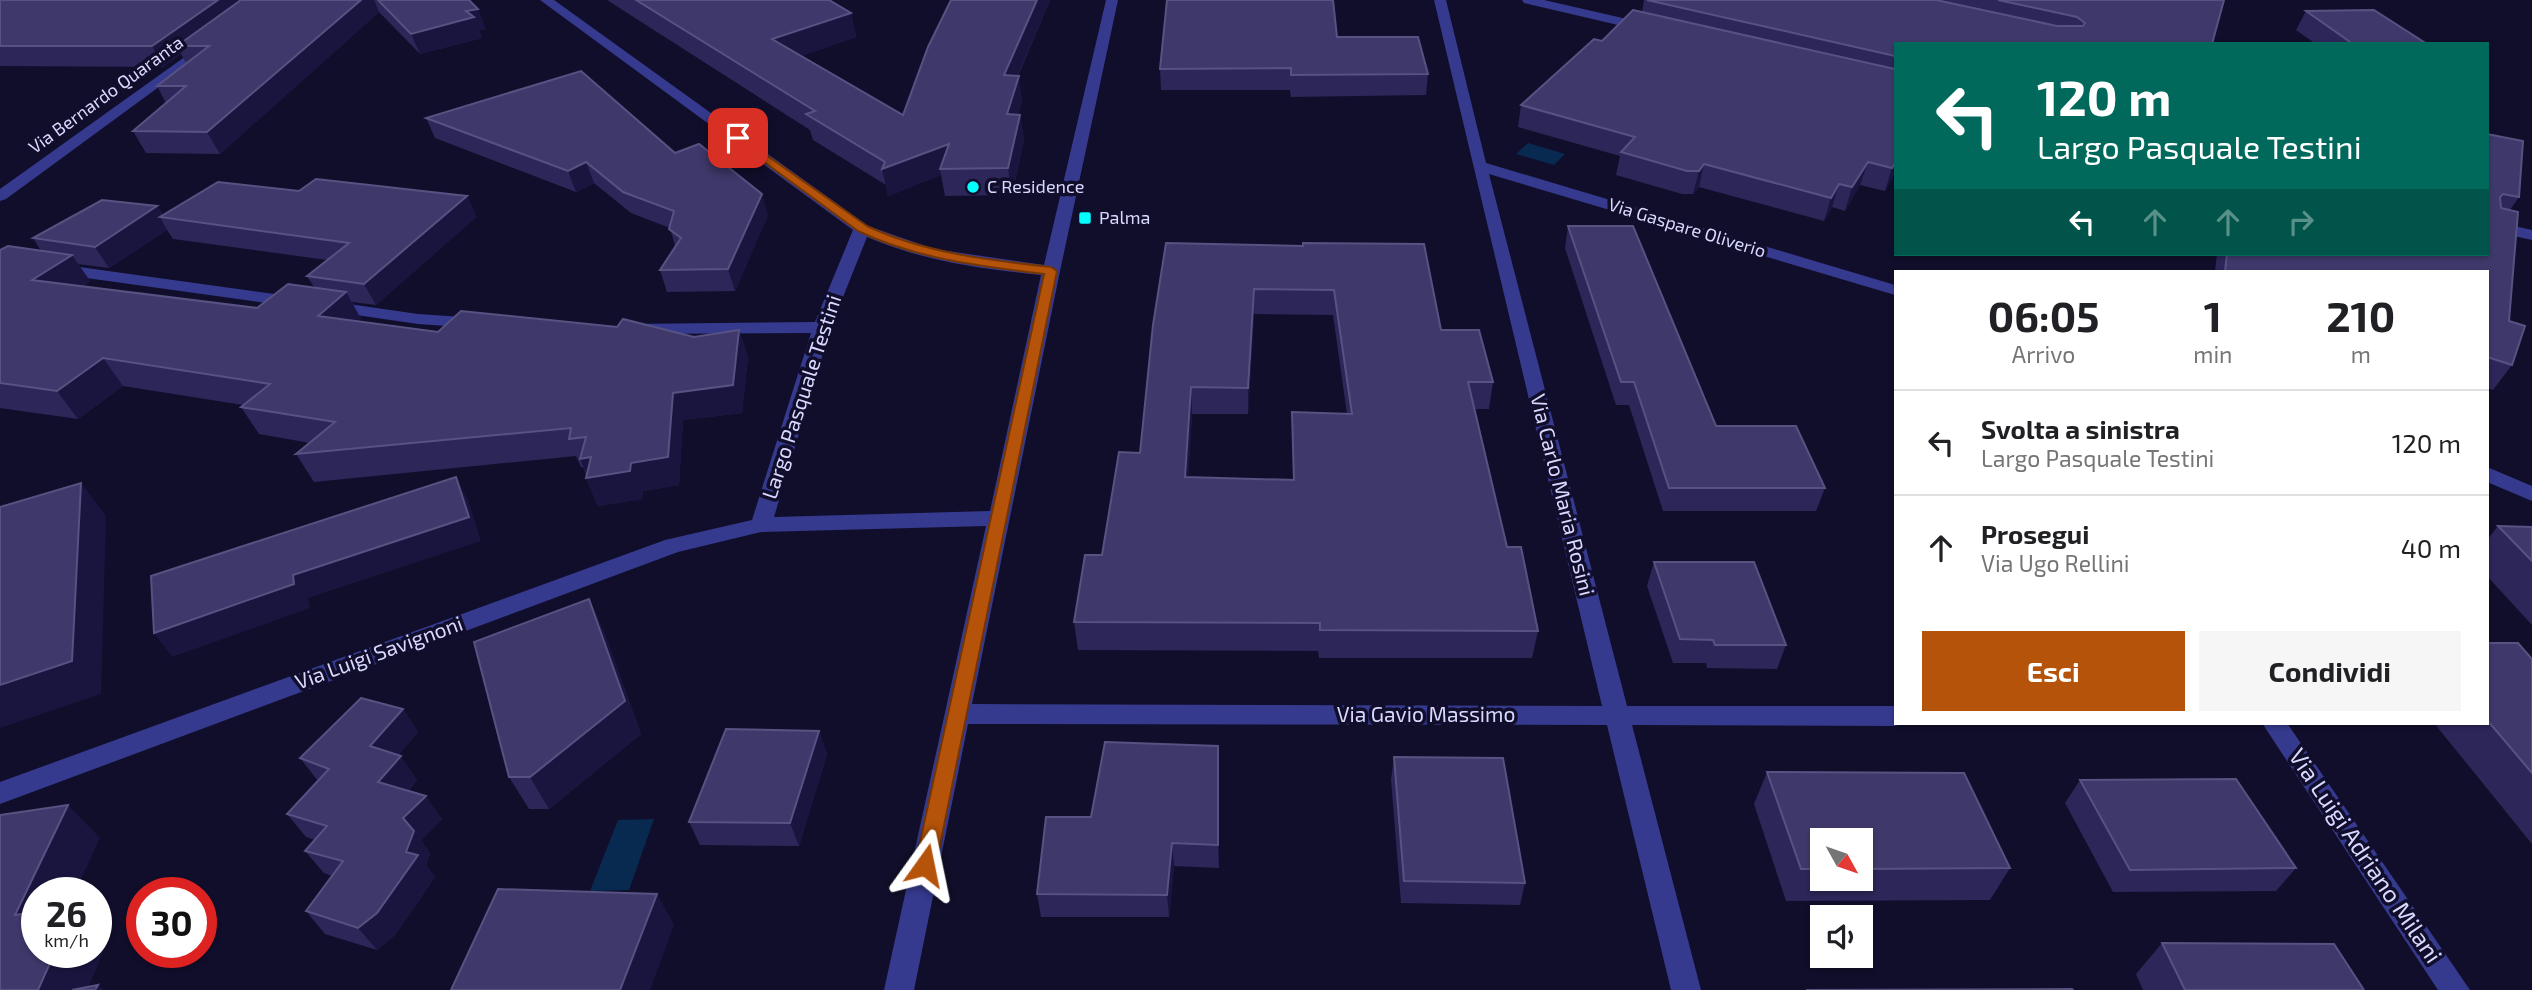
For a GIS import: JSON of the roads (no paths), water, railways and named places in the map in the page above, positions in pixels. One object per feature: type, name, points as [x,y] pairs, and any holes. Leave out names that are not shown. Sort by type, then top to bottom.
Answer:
[{"type":"street","points":[[546,0],[862,229],[937,255],[1051,271]]},
{"type":"street","points":[[899,990],[1051,271],[1112,0]]},
{"type":"street","name":"Via Carlo Maria Rosini","points":[[1440,0],[1479,166],[1686,990]]},
{"type":"street","points":[[1528,0],[1556,3],[1658,31]]},
{"type":"street","name":"Via Bernardo Quaranta","points":[[0,196],[223,33]]},
{"type":"street","name":"Via Gaspare Oliverio","points":[[1479,166],[1894,290]]},
{"type":"street","points":[[2489,225],[2532,235]]},
{"type":"street","name":"Largo Pasquale Testini","points":[[862,229],[822,327],[761,525],[1000,518]]},
{"type":"street","points":[[0,261],[418,319],[499,324]]},
{"type":"street","points":[[607,329],[822,327]]},
{"type":"street","points":[[2489,475],[2532,494]]},
{"type":"street","name":"Via Luigi Savignoni","points":[[0,793],[673,545],[761,525]]},
{"type":"street","name":"Via Gavio Massimo","points":[[958,715],[1894,716]]},
{"type":"street","name":"Via Luigi Adriano Milani","points":[[2275,725],[2455,990]]},
{"type":"water","points":[[1528,143],[1565,154],[1554,165],[1516,154]]},
{"type":"water","points":[[654,819],[629,890],[590,891],[618,820]]},
{"type":"place","name":"C Residence","points":[[973,187]]},
{"type":"place","name":"Palma","points":[[1085,218]]}]
